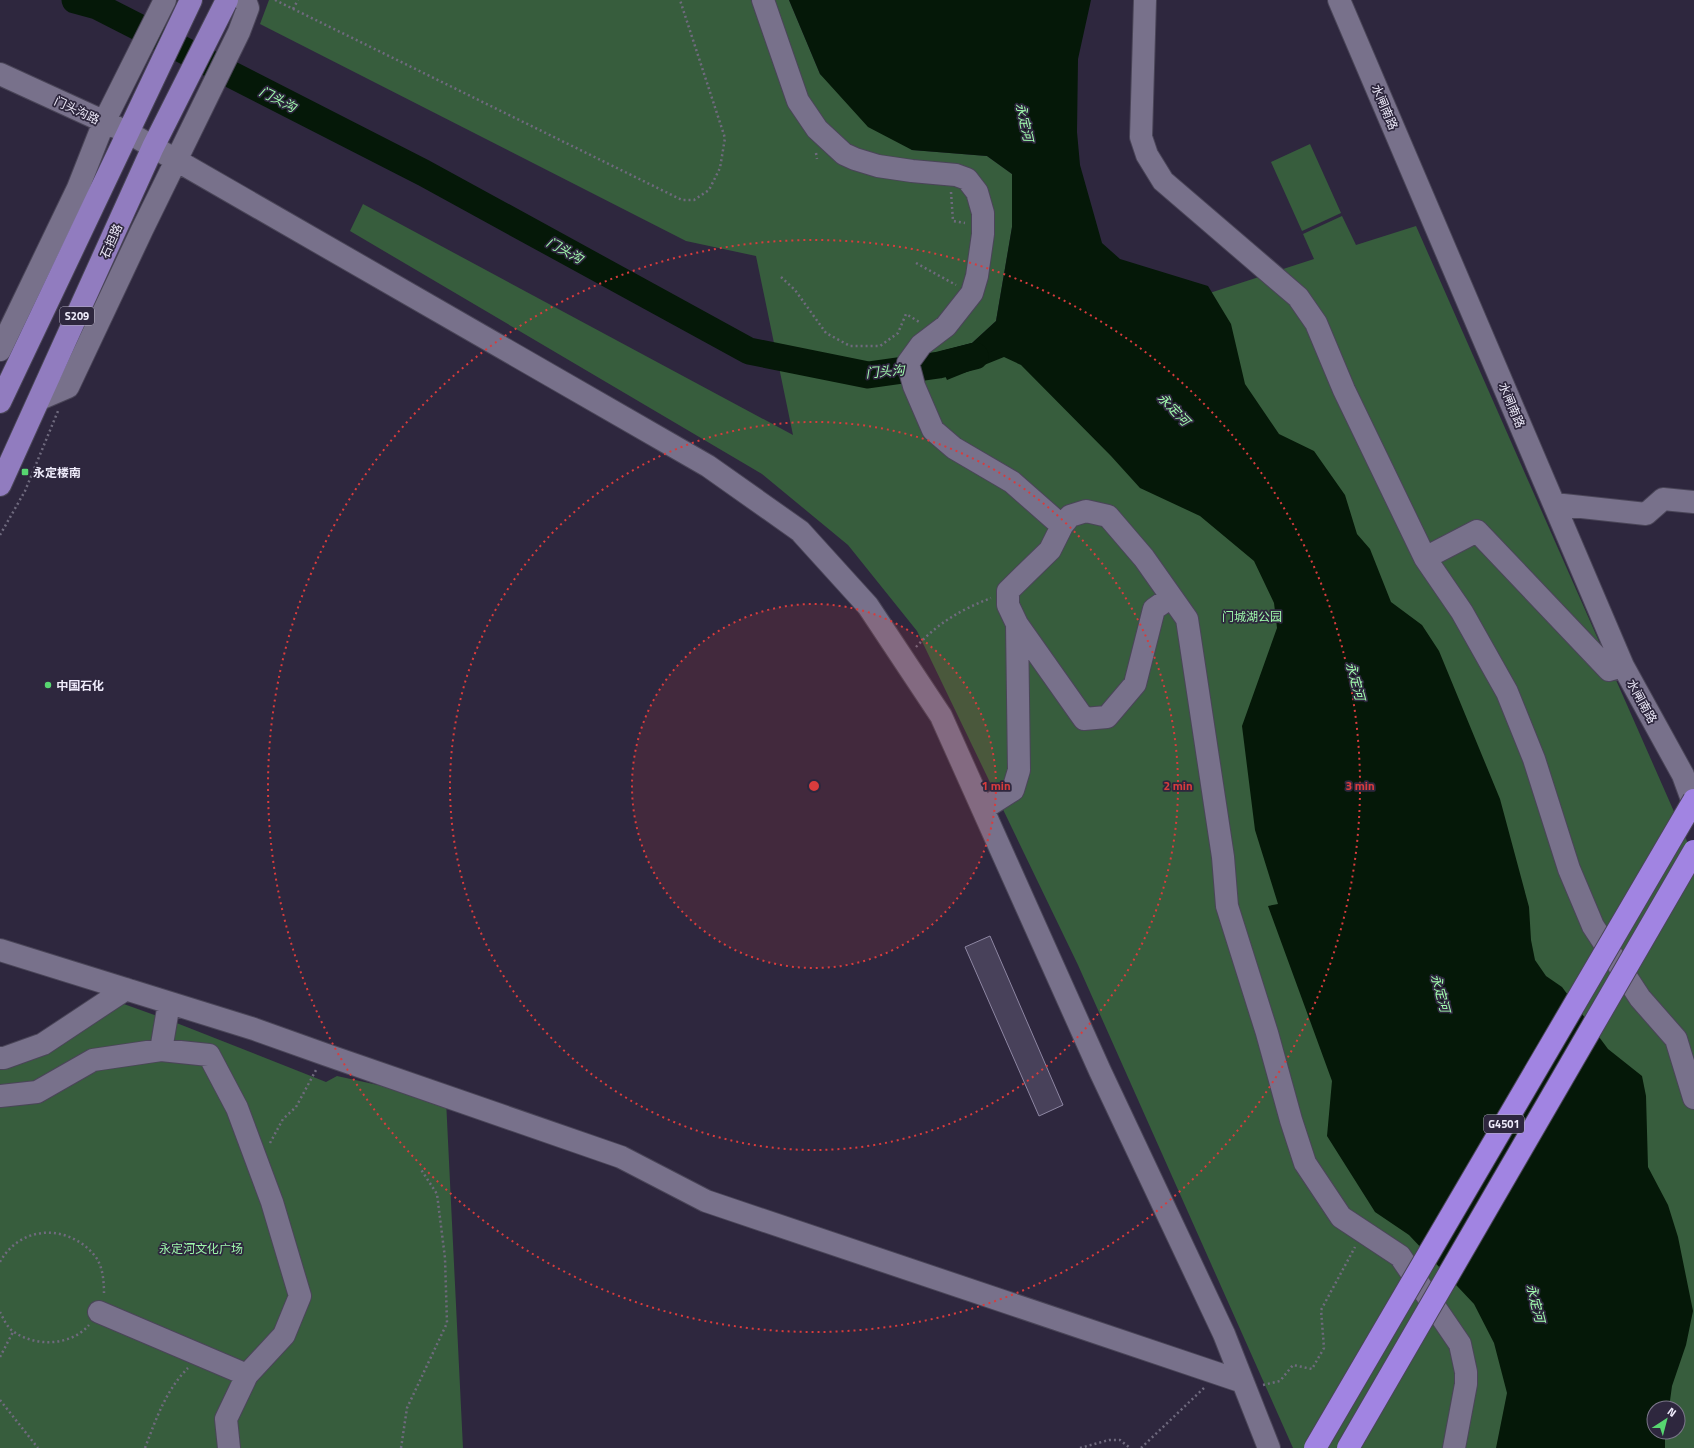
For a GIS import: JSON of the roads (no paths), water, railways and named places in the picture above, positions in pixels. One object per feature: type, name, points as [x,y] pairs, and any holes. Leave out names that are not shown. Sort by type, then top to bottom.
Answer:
[{"type":"highway","name":"G4501","points":[[1315,1448],[1694,800]]},
{"type":"highway","name":"G4501","points":[[1348,1448],[1694,851]]},
{"type":"main road","name":"石担路","points":[[0,485],[10,460],[40,399],[153,148],[228,0]]},
{"type":"main road","name":"S209","points":[[2,387],[128,134],[188,6]]},
{"type":"street","points":[[0,350],[78,188],[104,122],[165,0]]},
{"type":"street","points":[[40,399],[68,387],[142,230],[177,162],[239,32],[248,8],[245,0]]},
{"type":"street","points":[[763,0],[798,101],[817,129],[844,154],[878,166],[956,175],[968,179],[977,192],[983,213],[982,241],[977,276],[972,293],[946,326],[921,345],[908,363],[914,386],[933,430],[954,448],[1012,482],[1062,526]]},
{"type":"street","points":[[1145,0],[1140,136],[1147,155],[1163,181],[1298,297],[1316,323],[1344,390],[1425,558],[1462,612],[1507,692],[1534,759],[1569,869],[1593,926],[1640,998],[1676,1039],[1694,1098]]},
{"type":"street","name":"水闸南路","points":[[1339,0],[1623,666],[1683,775],[1694,805]]},
{"type":"street","name":"门头沟路","points":[[0,74],[104,122],[153,148],[708,466],[800,531],[868,606],[941,716],[1100,1071],[1224,1334],[1269,1448]]},
{"type":"street","points":[[1554,504],[1646,514],[1663,499],[1694,502]]},
{"type":"street","points":[[1171,597],[1154,609],[1135,684],[1107,717],[1084,719],[1017,624],[1008,605],[1008,591],[1050,550],[1062,526],[1070,516],[1086,511],[1108,516],[1144,558],[1171,597],[1186,619],[1223,857],[1227,906],[1268,1033],[1291,1120],[1305,1163],[1341,1218],[1400,1256],[1460,1344],[1466,1372],[1466,1384],[1454,1448]]},
{"type":"street","points":[[1425,558],[1477,530],[1609,670],[1623,666]]},
{"type":"street","points":[[983,809],[1012,790],[1019,770],[1017,624]]},
{"type":"street","points":[[0,950],[126,989],[324,1054],[621,1157],[706,1201],[1220,1374],[1245,1386]]},
{"type":"street","points":[[0,1058],[4,1058],[43,1044],[126,989]]},
{"type":"street","points":[[161,1050],[169,1003]]},
{"type":"street","points":[[0,1096],[37,1092],[92,1060],[161,1050],[209,1055],[237,1108],[272,1202],[300,1296],[284,1335],[247,1375],[226,1419],[229,1448]]},
{"type":"street","points":[[99,1312],[247,1375]]},
{"type":"water","name":"永定河","points":[[789,0],[1091,0],[1078,59],[1077,132],[1080,165],[1102,243],[1120,259],[1208,286],[1231,324],[1245,384],[1279,434],[1314,451],[1345,495],[1357,534],[1370,549],[1391,602],[1422,625],[1439,651],[1500,799],[1529,907],[1531,940],[1535,960],[1546,976],[1562,987],[1608,1049],[1642,1076],[1646,1096],[1648,1167],[1668,1205],[1678,1237],[1693,1311],[1686,1345],[1672,1386],[1670,1400],[1646,1400],[1646,1440],[1665,1440],[1665,1448],[1496,1448],[1507,1393],[1494,1343],[1474,1304],[1409,1235],[1375,1212],[1327,1136],[1332,1081],[1268,906],[1278,904],[1255,830],[1242,726],[1277,628],[1274,603],[1254,561],[1200,516],[1140,488],[1111,456],[1021,365],[1004,357],[947,380],[940,364],[938,352],[972,343],[996,321],[1012,227],[1012,174],[987,156],[912,150],[868,127],[820,74]]},
{"type":"waterway","name":"门头沟","points":[[75,0],[97,6],[424,173],[749,351],[868,375],[939,365],[975,356]]},
{"type":"place","name":"永定楼南","points":[[25,472]]},
{"type":"place","name":"中国石化","points":[[48,685]]},
{"type":"park label","name":"门城湖公园","points":[[1252,616]]},
{"type":"park label","name":"永定河文化广场","points":[[201,1248]]}]
